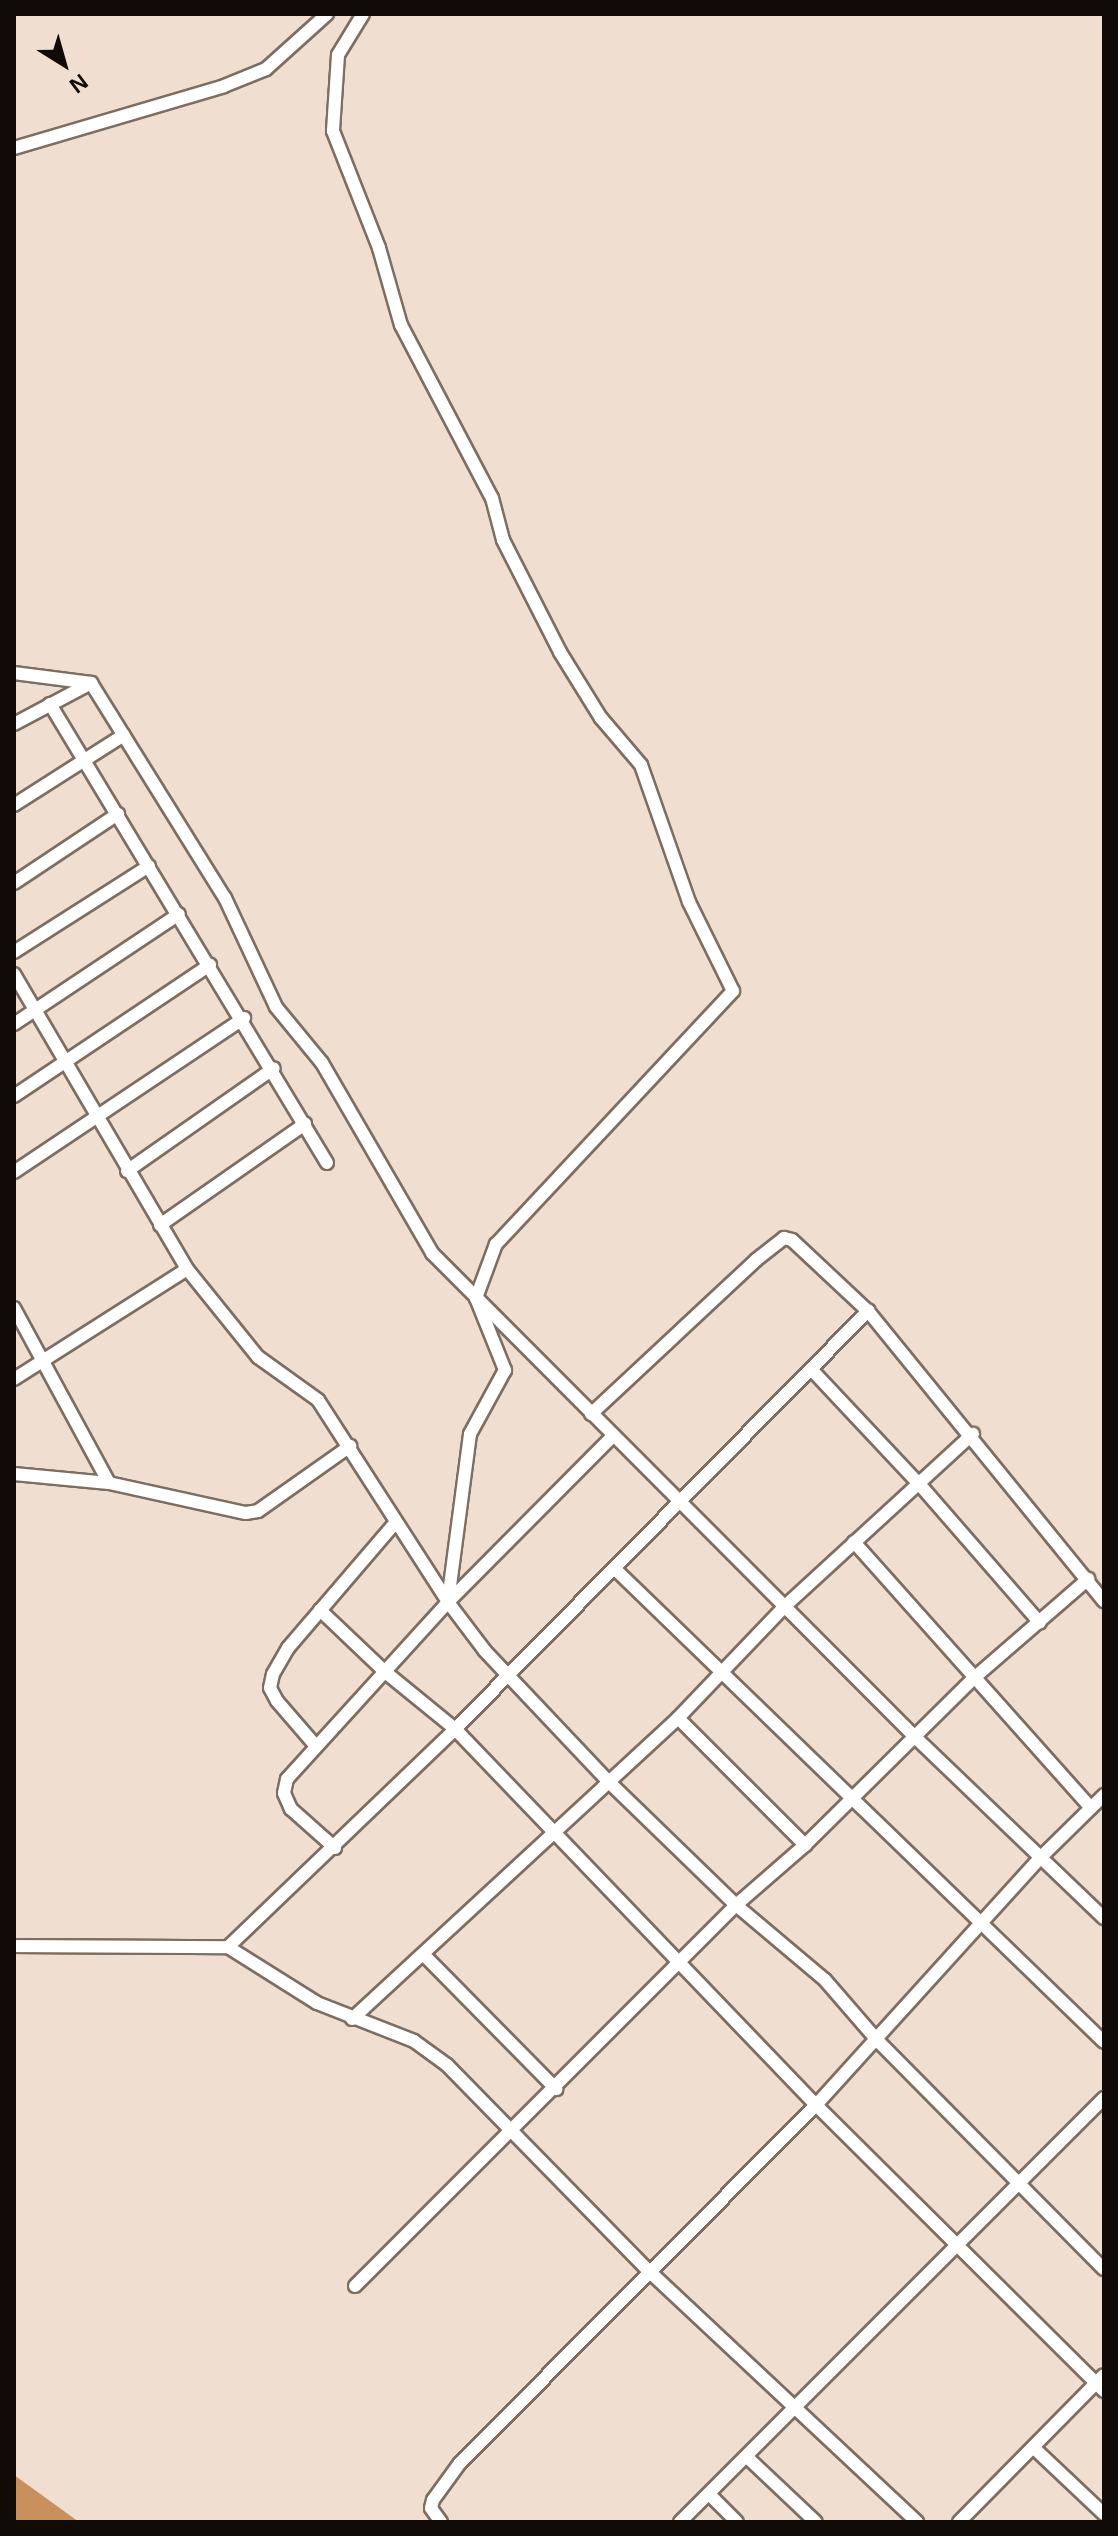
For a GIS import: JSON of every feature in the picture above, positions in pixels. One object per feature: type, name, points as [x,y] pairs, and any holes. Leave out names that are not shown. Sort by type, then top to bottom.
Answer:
[{"type":"street","points":[[14,148],[224,86],[266,69],[327,14]]},
{"type":"street","points":[[363,14],[338,55],[333,131],[379,248],[401,325],[492,498],[503,540],[560,652],[601,718],[641,765],[689,902],[733,991],[505,1233],[476,1298],[505,1370],[470,1434],[448,1602]]},
{"type":"street","points":[[14,673],[91,683]]},
{"type":"street","points":[[14,724],[91,683]]},
{"type":"street","points":[[91,683],[225,898],[276,1007],[345,1098],[432,1253],[914,1736],[1104,1918]]},
{"type":"street","points":[[50,704],[244,1018],[327,1163]]},
{"type":"street","points":[[14,805],[124,735]]},
{"type":"street","points":[[14,883],[118,814]]},
{"type":"street","points":[[14,952],[149,866]]},
{"type":"street","points":[[14,1024],[179,914]]},
{"type":"street","points":[[14,1096],[210,965]]},
{"type":"street","points":[[14,974],[94,1117],[187,1269],[258,1357],[318,1400],[448,1602],[508,1676],[609,1782],[736,1905],[815,1970],[877,2040],[1022,2181],[1104,2269]]},
{"type":"street","points":[[14,1172],[244,1018]]},
{"type":"street","points":[[127,1171],[274,1068]]},
{"type":"street","points":[[160,1225],[305,1124]]},
{"type":"street","points":[[591,1414],[784,1238],[792,1240],[868,1311],[973,1434],[1104,1601]]},
{"type":"street","points":[[14,1379],[187,1269]]},
{"type":"street","points":[[14,1308],[109,1483]]},
{"type":"street","points":[[228,1947],[335,1848],[455,1729],[868,1311]]},
{"type":"street","points":[[811,1369],[921,1486],[1040,1623]]},
{"type":"street","points":[[352,2019],[678,1718],[785,1606],[921,1486],[973,1434]]},
{"type":"street","points":[[335,1848],[291,1809],[284,1793],[287,1779],[448,1602],[613,1436]]},
{"type":"street","points":[[14,1474],[109,1483],[246,1513],[258,1511],[350,1446]]},
{"type":"street","points":[[315,1745],[270,1688],[288,1648],[395,1523]]},
{"type":"street","points":[[854,1542],[1091,1808]]},
{"type":"street","points":[[615,1569],[719,1673],[1104,2042]]},
{"type":"street","points":[[355,2286],[514,2132],[736,1905],[805,1845],[975,1677],[1088,1579]]},
{"type":"street","points":[[320,1610],[384,1671],[455,1729],[816,2105],[957,2246],[1102,2383],[1035,2449],[987,2489],[959,2522]]},
{"type":"street","points":[[678,1718],[805,1845]]},
{"type":"street","points":[[441,2522],[431,2508],[448,2477],[816,2105],[981,1921],[1104,1795]]},
{"type":"street","points":[[14,1946],[228,1947],[352,2019],[414,2041],[447,2065],[650,2272],[799,2407],[917,2522]]},
{"type":"street","points":[[423,1954],[556,2089]]},
{"type":"street","points":[[680,2522],[799,2407],[1104,2098]]},
{"type":"street","points":[[1035,2449],[1104,2514]]},
{"type":"street","points":[[748,2458],[816,2522]]},
{"type":"street","points":[[710,2495],[737,2522]]},
{"type":"shaded area","points":[[14,2475],[21,2480],[79,2522],[14,2522]]}]
